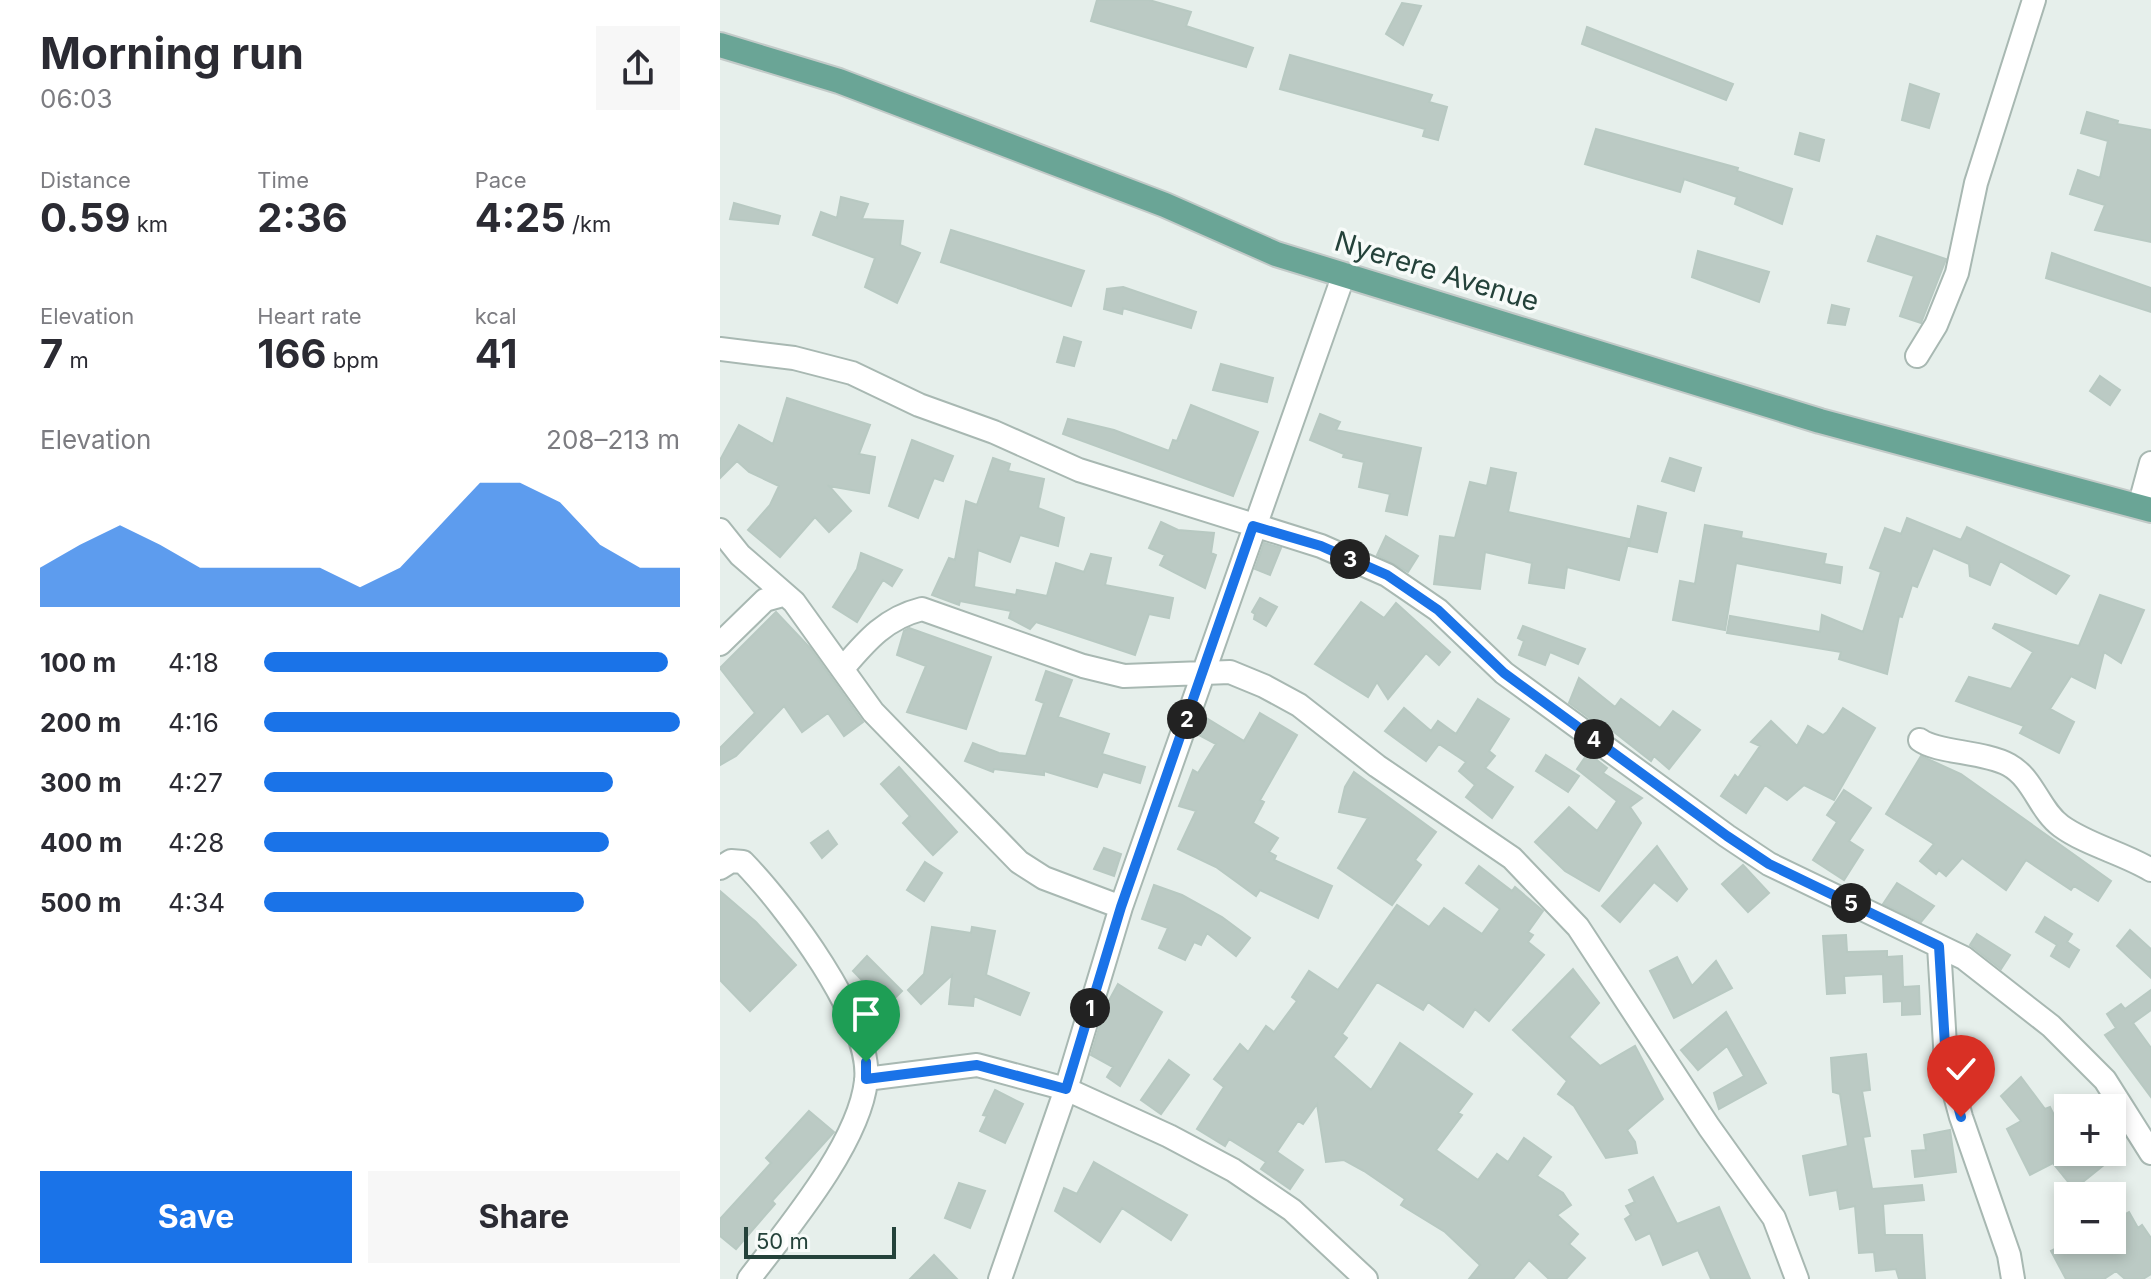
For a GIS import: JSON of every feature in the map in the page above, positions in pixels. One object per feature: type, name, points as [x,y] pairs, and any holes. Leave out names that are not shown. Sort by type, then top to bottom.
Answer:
[{"type":"main road","name":"Nyerere Avenue","points":[[720,45],[839,81],[1165,205],[1276,254],[1835,425],[2145,508]]},
{"type":"street","points":[[1917,356],[1936,325],[1957,273],[1976,183],[2034,0]]},
{"type":"street","points":[[1000,1279],[1066,1089],[1121,907],[1344,274]]},
{"type":"street","points":[[720,349],[794,358],[852,373],[919,405],[994,432],[1079,470],[1321,546],[1387,575],[1438,610],[1528,692],[1737,843],[1769,864],[1964,958],[2051,1026],[2105,1080],[2151,1153]]},
{"type":"street","points":[[2145,508],[2151,463]]},
{"type":"street","points":[[720,530],[740,555],[794,602],[844,667],[873,712],[1019,862],[1044,878],[1121,907]]},
{"type":"street","points":[[720,644],[765,600],[783,595]]},
{"type":"street","points":[[844,667],[874,633],[900,615],[922,609],[1083,666],[1124,676],[1230,672],[1299,705],[1377,766],[1512,858],[1578,927],[1709,1127],[1774,1218],[1797,1279]]},
{"type":"street","points":[[1920,740],[1928,746],[1965,750],[2008,765],[2030,782],[2060,825],[2151,870]]},
{"type":"street","points":[[720,868],[731,861],[743,862],[790,916],[846,1005],[866,1062],[862,1100],[826,1177],[749,1279]]},
{"type":"street","points":[[1939,946],[1946,1062],[1961,1117],[2009,1255],[2013,1279]]},
{"type":"street","points":[[866,1079],[977,1065],[1066,1089],[1169,1136],[1233,1170],[1292,1210],[1366,1279]]},
{"type":"building","points":[[1097,0],[1149,0],[1191,12],[1186,26],[1253,48],[1246,67],[1091,21]]},
{"type":"building","points":[[1402,3],[1421,6],[1403,45],[1386,34]]},
{"type":"building","points":[[1587,27],[1733,84],[1726,100],[1582,44]]},
{"type":"building","points":[[1290,55],[1432,95],[1429,102],[1447,107],[1438,140],[1423,136],[1425,129],[1280,89]]},
{"type":"building","points":[[1910,84],[1939,94],[1929,128],[1902,120]]},
{"type":"building","points":[[2087,112],[2118,121],[2117,124],[2151,130],[2151,242],[2095,230],[2105,205],[2070,194],[2078,170],[2100,178],[2108,141],[2081,133]]},
{"type":"building","points":[[1596,129],[1738,168],[1737,171],[1792,189],[1782,224],[1735,204],[1737,197],[1684,179],[1680,192],[1585,164]]},
{"type":"building","points":[[1800,133],[1824,140],[1819,161],[1795,154]]},
{"type":"building","points":[[841,197],[868,204],[862,219],[903,221],[900,245],[920,253],[897,303],[865,287],[875,258],[813,235],[821,212],[837,218]]},
{"type":"building","points":[[734,203],[780,216],[778,224],[730,219]]},
{"type":"building","points":[[951,230],[1084,271],[1071,306],[941,262]]},
{"type":"building","points":[[1877,236],[1946,259],[1921,323],[1900,316],[1914,276],[1868,261]]},
{"type":"building","points":[[1698,251],[1769,272],[1759,302],[1692,277]]},
{"type":"building","points":[[2052,253],[2151,288],[2151,312],[2046,278]]},
{"type":"building","points":[[1123,287],[1196,312],[1191,328],[1123,308],[1122,314],[1104,309],[1107,289]]},
{"type":"building","points":[[1832,305],[1849,309],[1845,325],[1828,323]]},
{"type":"building","points":[[1064,337],[1081,342],[1074,366],[1057,362]]},
{"type":"building","points":[[1221,364],[1273,378],[1267,402],[1213,390]]},
{"type":"building","points":[[2100,376],[2120,390],[2110,405],[2090,391]]},
{"type":"building","points":[[787,398],[870,425],[859,454],[875,457],[869,493],[829,486],[851,511],[829,532],[815,517],[780,557],[748,530],[770,505],[779,486],[749,472],[737,461],[720,478],[720,460],[739,425],[773,444]]},
{"type":"building","points":[[1191,405],[1258,432],[1233,496],[1063,434],[1068,419],[1114,430],[1169,451],[1173,440],[1177,441]]},
{"type":"building","points":[[1320,414],[1340,422],[1336,430],[1421,448],[1407,515],[1386,511],[1390,494],[1359,487],[1364,462],[1343,457],[1344,454],[1310,440]]},
{"type":"building","points":[[912,440],[953,456],[943,481],[934,478],[918,518],[889,506]]},
{"type":"building","points":[[993,458],[1010,464],[1008,471],[1044,479],[1038,508],[1064,518],[1058,546],[1020,535],[1010,562],[978,550],[974,587],[1016,595],[1017,590],[1047,596],[1056,563],[1084,572],[1091,554],[1111,558],[1105,585],[1173,598],[1169,618],[1149,614],[1135,655],[1036,622],[1030,629],[1009,618],[1011,611],[960,601],[959,605],[932,595],[949,558],[955,560],[966,501],[977,505]]},
{"type":"building","points":[[1670,458],[1701,468],[1694,491],[1662,481]]},
{"type":"building","points":[[1491,468],[1516,473],[1508,512],[1629,539],[1619,580],[1567,567],[1564,588],[1529,583],[1532,563],[1485,552],[1480,589],[1434,584],[1440,536],[1455,538],[1470,482],[1487,486]]},
{"type":"building","points":[[1638,506],[1666,513],[1657,552],[1629,546]]},
{"type":"building","points":[[1907,518],[1961,540],[1967,527],[2069,576],[2056,594],[2000,561],[1990,585],[1970,576],[1969,564],[1933,548],[1917,587],[1912,585],[1902,617],[1899,616],[1887,674],[1839,659],[1841,652],[1727,633],[1730,616],[1820,632],[1822,615],[1863,632],[1881,572],[1870,568],[1885,528],[1901,534]]},
{"type":"building","points":[[1161,522],[1178,530],[1214,533],[1211,553],[1216,555],[1205,588],[1160,565],[1165,555],[1149,548]]},
{"type":"building","points":[[1705,525],[1742,532],[1741,538],[1826,554],[1824,564],[1842,567],[1840,583],[1736,563],[1725,630],[1673,620],[1680,581],[1695,584]]},
{"type":"building","points":[[1386,536],[1418,556],[1408,572],[1377,555]]},
{"type":"building","points":[[1264,543],[1281,548],[1270,575],[1255,569]]},
{"type":"building","points":[[861,553],[902,570],[892,586],[883,580],[857,622],[833,607],[857,569]]},
{"type":"building","points":[[2100,595],[2144,610],[2121,663],[2104,652],[2095,688],[2071,676],[2050,709],[2074,722],[2059,753],[2020,733],[2024,726],[1956,701],[1969,677],[2011,689],[2033,652],[1993,628],[1995,624],[2079,646]]},
{"type":"building","points":[[1260,598],[1277,607],[1266,626],[1254,619],[1252,612]]},
{"type":"building","points":[[1361,602],[1384,618],[1396,603],[1450,652],[1439,665],[1426,653],[1388,699],[1377,682],[1368,697],[1315,664]]},
{"type":"building","points":[[776,612],[810,648],[863,722],[844,736],[828,713],[802,732],[784,706],[736,756],[720,765],[720,748],[755,713],[720,668]]},
{"type":"building","points":[[1523,626],[1585,649],[1578,664],[1550,652],[1545,665],[1519,655],[1524,641],[1518,638]]},
{"type":"building","points":[[909,628],[991,657],[966,729],[907,712],[926,666],[897,655],[904,631]]},
{"type":"building","points":[[1046,671],[1072,680],[1058,717],[1109,734],[1102,754],[1145,767],[1140,783],[1103,772],[1097,787],[1044,771],[1044,775],[994,769],[993,772],[965,761],[973,743],[999,753],[1026,756],[1044,703],[1036,700]]},
{"type":"building","points":[[1579,678],[1615,707],[1621,699],[1660,728],[1673,711],[1700,730],[1669,769],[1654,756],[1651,761],[1600,721],[1598,724],[1569,703]]},
{"type":"building","points":[[1478,699],[1509,719],[1489,751],[1495,756],[1485,768],[1513,787],[1492,818],[1466,797],[1475,785],[1459,771],[1466,762],[1439,744],[1426,761],[1385,731],[1404,708],[1431,731],[1438,721],[1456,734]]},
{"type":"building","points":[[1843,708],[1875,728],[1834,800],[1804,785],[1787,800],[1765,785],[1746,813],[1721,796],[1760,746],[1751,742],[1771,721],[1797,746],[1808,726],[1823,735]]},
{"type":"building","points":[[1260,713],[1297,735],[1260,800],[1264,802],[1253,823],[1278,838],[1269,852],[1276,856],[1274,860],[1332,886],[1318,918],[1260,890],[1256,896],[1216,867],[1178,849],[1196,811],[1179,806],[1193,770],[1198,773],[1216,744],[1197,734],[1203,716],[1244,741]]},
{"type":"building","points":[[1588,753],[1607,768],[1603,773],[1642,798],[1630,807],[1641,823],[1599,891],[1565,871],[1535,842],[1569,807],[1597,831],[1617,801],[1577,769]]},
{"type":"building","points":[[1546,755],[1579,776],[1568,792],[1536,771]]},
{"type":"building","points":[[1921,756],[1961,774],[2111,881],[2098,901],[2074,886],[2071,890],[2026,860],[2006,890],[1962,858],[1946,876],[1939,870],[1936,874],[1920,861],[1934,844],[1886,814]]},
{"type":"building","points":[[899,767],[957,832],[933,855],[903,823],[910,816],[881,784]]},
{"type":"building","points":[[1354,772],[1436,832],[1415,860],[1421,865],[1392,905],[1338,868],[1368,818],[1339,812],[1345,787]]},
{"type":"building","points":[[1844,790],[1871,808],[1849,841],[1863,850],[1844,880],[1813,860],[1837,822],[1827,815]]},
{"type":"building","points":[[828,831],[837,844],[822,858],[811,843]]},
{"type":"building","points":[[1657,846],[1687,889],[1677,901],[1654,882],[1620,922],[1602,906]]},
{"type":"building","points":[[1104,848],[1121,854],[1114,876],[1094,869]]},
{"type":"building","points":[[925,862],[942,873],[924,901],[907,890]]},
{"type":"building","points":[[1743,865],[1769,893],[1748,912],[1722,884]]},
{"type":"building","points":[[1479,866],[1512,891],[1515,887],[1543,911],[1528,932],[1533,935],[1528,942],[1544,955],[1489,1021],[1475,1009],[1463,1027],[1428,1002],[1423,1010],[1377,982],[1342,1034],[1347,1038],[1333,1057],[1371,1090],[1400,1043],[1472,1094],[1458,1113],[1462,1115],[1436,1150],[1478,1180],[1497,1154],[1508,1162],[1524,1138],[1551,1157],[1537,1176],[1563,1193],[1571,1205],[1557,1215],[1578,1234],[1569,1244],[1585,1258],[1566,1279],[1549,1279],[1529,1260],[1513,1279],[1469,1279],[1480,1265],[1445,1232],[1401,1205],[1405,1199],[1344,1160],[1326,1162],[1317,1104],[1303,1124],[1298,1121],[1277,1152],[1303,1170],[1290,1189],[1261,1169],[1266,1162],[1229,1139],[1225,1146],[1197,1129],[1224,1087],[1214,1079],[1240,1044],[1248,1052],[1266,1026],[1274,1032],[1297,1001],[1292,997],[1309,971],[1338,990],[1397,905],[1429,927],[1444,908],[1482,934],[1500,909],[1466,883]]},
{"type":"building","points":[[1897,883],[1934,906],[1921,922],[1883,904]]},
{"type":"building","points":[[1154,885],[1182,895],[1222,917],[1250,938],[1236,956],[1207,933],[1201,945],[1194,942],[1185,960],[1159,948],[1168,928],[1142,919]]},
{"type":"building","points":[[720,891],[756,922],[796,965],[750,1011],[720,980]]},
{"type":"building","points":[[2045,917],[2072,934],[2067,942],[2079,950],[2069,967],[2051,956],[2057,945],[2036,932]]},
{"type":"building","points":[[932,927],[971,933],[972,927],[995,931],[986,975],[1029,993],[1020,1015],[974,996],[973,1006],[949,1004],[952,975],[921,1004],[908,990],[924,974]]},
{"type":"building","points":[[2130,930],[2151,949],[2151,978],[2117,946]]},
{"type":"building","points":[[1977,934],[2010,955],[2001,969],[1970,945]]},
{"type":"building","points":[[1846,935],[1847,952],[1887,951],[1887,957],[1902,956],[1903,987],[1919,986],[1920,1014],[1902,1015],[1902,1001],[1884,1002],[1883,974],[1844,976],[1845,993],[1827,994],[1823,936]]},
{"type":"building","points":[[867,956],[902,991],[887,1006],[853,971]]},
{"type":"building","points":[[1677,957],[1692,986],[1716,961],[1732,988],[1674,1018],[1650,971]]},
{"type":"building","points":[[1573,969],[1599,1003],[1569,1037],[1600,1066],[1635,1046],[1663,1099],[1627,1130],[1635,1142],[1637,1153],[1606,1158],[1574,1106],[1558,1094],[1567,1081],[1513,1030]]},
{"type":"building","points":[[1118,984],[1162,1012],[1120,1086],[1107,1077],[1113,1067],[1091,1055],[1105,1008]]},
{"type":"building","points":[[2151,990],[2151,1010],[2133,1023],[2151,1048],[2151,1097],[2105,1035],[2116,1028],[2107,1014],[2121,1004],[2125,1009]]},
{"type":"building","points":[[1726,1012],[1766,1083],[1719,1109],[1714,1093],[1744,1076],[1727,1046],[1698,1070],[1681,1050]]},
{"type":"building","points":[[1866,1054],[1870,1090],[1862,1091],[1870,1136],[1863,1137],[1872,1189],[1922,1185],[1924,1200],[1883,1204],[1885,1235],[1922,1235],[1925,1279],[1899,1279],[1896,1269],[1876,1271],[1874,1252],[1859,1253],[1855,1206],[1840,1209],[1837,1190],[1810,1195],[1803,1156],[1848,1146],[1840,1094],[1833,1092],[1831,1058]]},
{"type":"building","points":[[1169,1060],[1189,1075],[1161,1114],[1141,1100]]},
{"type":"building","points":[[2021,1077],[2045,1109],[2050,1107],[2054,1115],[2054,1164],[2030,1175],[2007,1129],[2021,1121],[2001,1096]]},
{"type":"building","points":[[995,1090],[1023,1104],[1005,1143],[980,1131],[987,1116],[983,1115]]},
{"type":"building","points":[[809,1111],[834,1132],[772,1201],[775,1204],[736,1249],[720,1236],[720,1219],[771,1163],[766,1158]]},
{"type":"building","points":[[1950,1130],[1956,1172],[1915,1177],[1912,1151],[1926,1150],[1924,1135]]},
{"type":"building","points":[[1094,1162],[1187,1215],[1171,1240],[1122,1208],[1100,1242],[1055,1211],[1064,1188],[1077,1194]]},
{"type":"building","points":[[2055,1166],[2103,1166],[2083,1182],[2068,1182]]},
{"type":"building","points":[[1653,1177],[1677,1224],[1719,1207],[1750,1279],[1711,1279],[1698,1250],[1663,1265],[1650,1233],[1636,1240],[1625,1219],[1631,1215],[1626,1206],[1635,1202],[1629,1190]]},
{"type":"building","points":[[959,1183],[985,1191],[970,1228],[945,1218]]},
{"type":"building","points":[[2129,1212],[2138,1228],[2142,1225],[2151,1238],[2151,1274],[2143,1279],[2125,1279],[2116,1271],[2104,1279],[2066,1279],[2051,1251],[2054,1249],[2054,1254],[2126,1254],[2126,1214]]},
{"type":"building","points":[[934,1255],[957,1279],[910,1279]]},
{"type":"route","points":[[866,1062],[866,1079],[952,1065],[977,1065],[1066,1089],[1121,907],[1253,526],[1321,546],[1387,575],[1438,610],[1504,673],[1565,720],[1610,749],[1727,836],[1769,864],[1939,946],[1946,1062],[1961,1117]]}]
